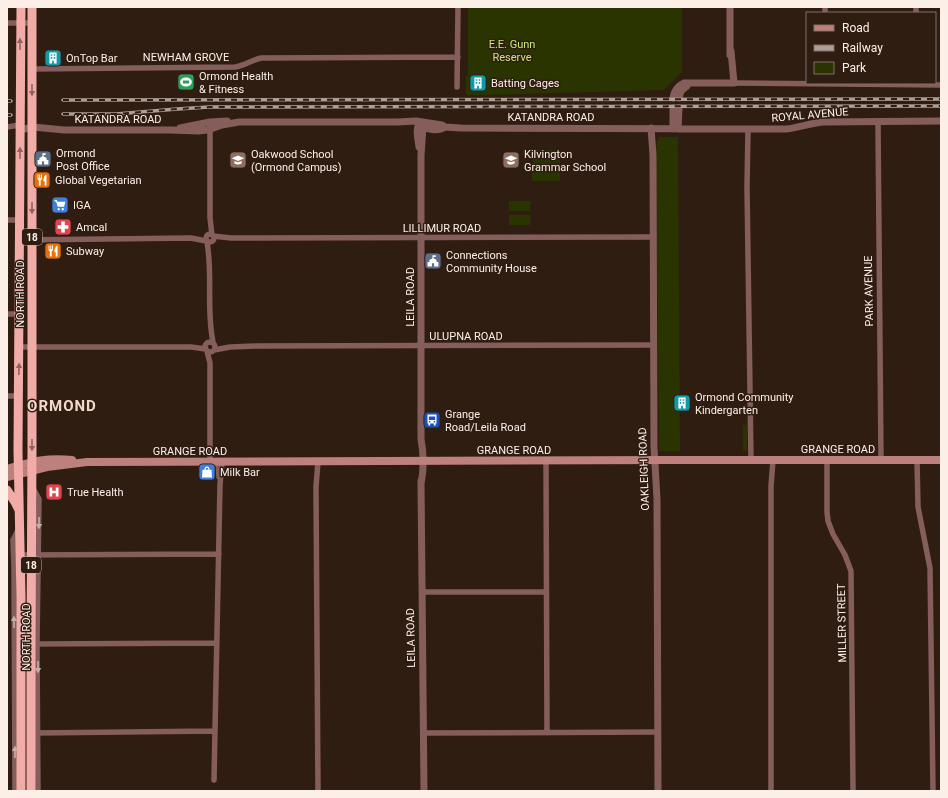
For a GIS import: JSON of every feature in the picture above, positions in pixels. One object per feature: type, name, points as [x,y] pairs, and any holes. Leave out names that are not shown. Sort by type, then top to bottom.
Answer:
[{"type":"highway","name":"NORTH ROAD","points":[[21,7],[18,429],[21,555],[15,679],[21,791]]},
{"type":"highway","name":"NORTH ROAD","points":[[31,791],[35,733],[31,679],[34,644],[35,554],[32,486],[32,7]]},
{"type":"highway","points":[[18,429],[32,428]]},
{"type":"highway","points":[[7,490],[20,511]]},
{"type":"main road","name":"GRANGE ROAD","points":[[19,470],[32,462],[47,459],[87,462],[941,460]]},
{"type":"main road","name":"GRANGE ROAD","points":[[19,470],[32,471],[47,467],[87,462]]},
{"type":"main road","points":[[7,469],[19,470]]},
{"type":"main road","points":[[7,477],[19,470]]},
{"type":"street","points":[[457,87],[458,7]]},
{"type":"street","points":[[730,7],[731,83]]},
{"type":"street","points":[[7,23],[32,23]]},
{"type":"street","name":"NEWHAM GROVE","points":[[32,68],[235,67],[242,66],[260,58],[458,57]]},
{"type":"street","points":[[676,98],[681,91],[692,83],[806,83]]},
{"type":"street","points":[[916,84],[941,84]]},
{"type":"street","points":[[676,108],[676,129]]},
{"type":"street","name":"KATANDRA ROAD","points":[[20,128],[33,130],[171,130],[210,126],[225,121],[406,122],[420,125],[442,125],[445,127],[461,128],[654,128]]},
{"type":"street","name":"ROYAL AVENUE","points":[[654,128],[791,129],[823,122],[941,121]]},
{"type":"street","name":"PARK AVENUE","points":[[878,122],[881,460]]},
{"type":"street","name":"LEILA ROAD","points":[[420,125],[424,791]]},
{"type":"street","points":[[210,126],[210,363],[220,486],[214,780]]},
{"type":"street","points":[[7,127],[20,128]]},
{"type":"street","name":"OAKLEIGH ROAD","points":[[654,128],[654,442],[657,505],[658,791]]},
{"type":"street","points":[[748,129],[747,187],[751,460]]},
{"type":"street","points":[[7,220],[20,220]]},
{"type":"street","name":"LILLIMUR ROAD","points":[[20,240],[653,237]]},
{"type":"street","points":[[7,314],[19,314]]},
{"type":"street","name":"ULUPNA ROAD","points":[[19,347],[654,345]]},
{"type":"street","points":[[7,396],[19,396]]},
{"type":"street","points":[[771,460],[772,791]]},
{"type":"street","name":"MILLER STREET","points":[[827,460],[828,521],[833,534],[845,554],[851,571],[853,791]]},
{"type":"street","points":[[917,460],[918,507],[930,568],[933,791]]},
{"type":"street","points":[[316,461],[318,791]]},
{"type":"street","points":[[546,461],[547,733]]},
{"type":"street","name":"NORTH ROAD","points":[[15,791],[13,540],[20,525]]},
{"type":"street","points":[[21,555],[219,554]]},
{"type":"street","points":[[422,592],[546,592]]},
{"type":"street","points":[[34,644],[217,643]]},
{"type":"street","name":"NORTH ROAD","points":[[34,644],[35,733],[38,791]]},
{"type":"street","points":[[15,679],[31,679]]},
{"type":"street","points":[[35,733],[215,731]]},
{"type":"street","points":[[423,733],[658,732]]},
{"type":"green space","name":"E.E. Gunn Reserve","points":[[468,7],[682,7],[682,72],[664,90],[466,95],[466,76],[468,76]]},
{"type":"green space","points":[[659,137],[678,137],[680,451],[659,451],[656,155]]},
{"type":"green space","points":[[532,150],[560,150],[560,164],[533,164]]},
{"type":"green space","points":[[532,167],[560,167],[560,181],[532,181]]},
{"type":"green space","points":[[509,201],[531,201],[530,211],[509,211]]},
{"type":"green space","points":[[509,215],[531,215],[530,225],[509,225]]},
{"type":"green space","points":[[743,424],[747,425],[747,451],[743,451]]},
{"type":"railway","points":[[63,100],[941,99]]},
{"type":"railway","points":[[63,114],[116,114],[209,107],[941,106]]},
{"type":"place","name":"OnTop Bar","points":[[53,58]]},
{"type":"place","name":"Ormond Health & Fitness","points":[[186,82]]},
{"type":"place","name":"Batting Cages","points":[[478,83]]},
{"type":"place","name":"Ormond Post Office","points":[[43,159]]},
{"type":"place","name":"Oakwood School (Ormond Campus)","points":[[238,160]]},
{"type":"place","name":"Kilvington Grammar School","points":[[511,160]]},
{"type":"place","name":"Global Vegetarian","points":[[42,180]]},
{"type":"place","name":"IGA","points":[[60,205]]},
{"type":"place","name":"Amcal","points":[[63,227]]},
{"type":"place","name":"Subway","points":[[53,251]]},
{"type":"place","name":"Connections Community House","points":[[433,261]]},
{"type":"place","name":"Ormond Community Kindergarten","points":[[682,403]]},
{"type":"place","name":"Grange Road/Leila Road","points":[[432,420]]},
{"type":"place","name":"Milk Bar","points":[[207,472]]},
{"type":"place","name":"True Health","points":[[54,492]]},
{"type":"district","name":"ORMOND","points":[[62,406]]}]
